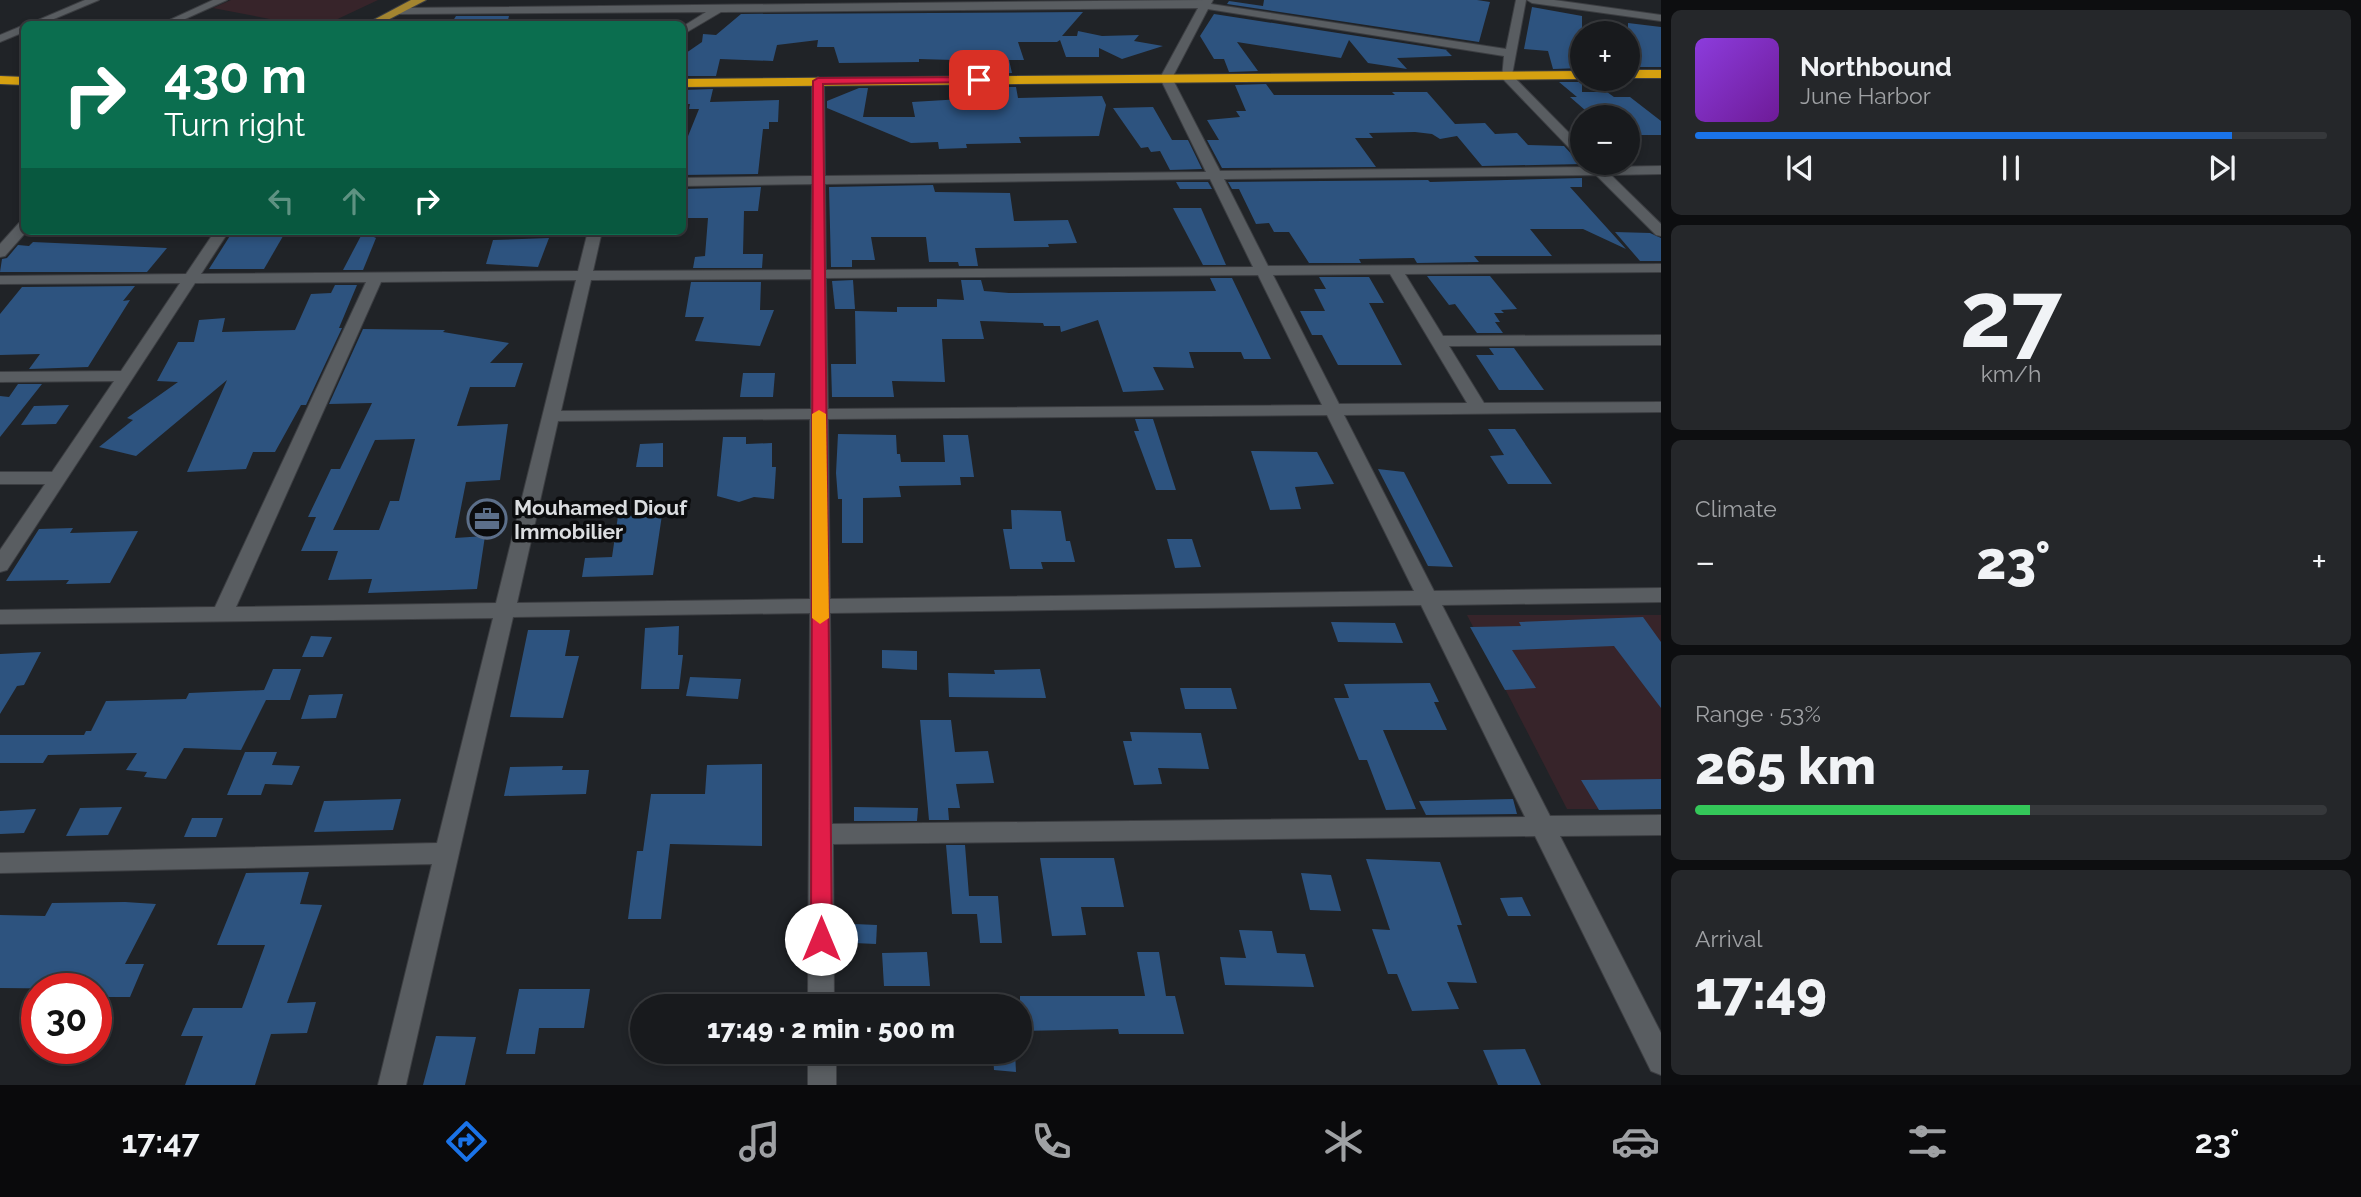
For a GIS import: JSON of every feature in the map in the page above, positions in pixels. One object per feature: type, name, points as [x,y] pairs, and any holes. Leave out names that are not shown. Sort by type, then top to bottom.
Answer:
[{"type":"highway","points":[[1640,75],[1661,74]]},
{"type":"highway","points":[[686,83],[1570,75]]},
{"type":"highway","points":[[0,80],[21,81]]},
{"type":"main road","points":[[378,21],[419,0]]},
{"type":"street","points":[[42,21],[94,0]]},
{"type":"street","points":[[173,21],[222,0]]},
{"type":"street","points":[[556,11],[574,0]]},
{"type":"street","points":[[686,29],[730,0]]},
{"type":"street","points":[[888,8],[898,0]]},
{"type":"street","points":[[1170,0],[1206,3],[1510,53]]},
{"type":"street","points":[[1521,0],[1506,76],[1570,141]]},
{"type":"street","points":[[1532,0],[1661,18]]},
{"type":"street","points":[[398,11],[1206,3]]},
{"type":"street","points":[[1206,3],[1166,78],[1661,1062]]},
{"type":"street","points":[[2,37],[21,30]]},
{"type":"street","points":[[818,81],[821,994]]},
{"type":"street","points":[[686,182],[1570,168]]},
{"type":"street","points":[[1640,169],[1661,170]]},
{"type":"street","points":[[1604,175],[1661,232]]},
{"type":"street","points":[[0,253],[21,229]]},
{"type":"street","points":[[0,565],[219,235]]},
{"type":"street","points":[[392,1085],[594,235]]},
{"type":"street","points":[[0,280],[1661,268]]},
{"type":"street","points":[[1395,270],[1478,408]]},
{"type":"street","points":[[222,614],[375,278]]},
{"type":"street","points":[[1438,341],[1661,341]]},
{"type":"street","points":[[0,377],[125,376]]},
{"type":"street","points":[[551,416],[1661,407]]},
{"type":"street","points":[[0,478],[57,478]]},
{"type":"street","points":[[0,617],[1661,596]]},
{"type":"street","points":[[821,834],[1661,825]]},
{"type":"street","points":[[0,863],[447,853]]},
{"type":"street","points":[[822,1064],[822,1085]]},
{"type":"shaded area","points":[[231,0],[378,0],[333,21],[280,21],[213,8]]},
{"type":"shaded area","points":[[1467,615],[1661,615],[1661,809],[1567,809]]},
{"type":"building","points":[[1264,0],[1490,2],[1479,42],[1227,4],[1229,1],[1263,6]]},
{"type":"building","points":[[1532,7],[1582,16],[1582,21],[1570,21],[1570,68],[1553,69],[1548,51],[1524,49]]},
{"type":"building","points":[[1083,12],[1062,36],[1077,36],[1078,31],[1102,36],[1139,35],[1134,41],[1163,46],[1122,59],[1099,48],[1099,57],[1066,57],[1060,40],[1018,42],[1024,60],[1009,60],[1012,73],[990,74],[987,61],[919,59],[919,62],[839,63],[834,47],[817,47],[818,40],[777,45],[773,61],[720,59],[716,76],[686,76],[686,53],[702,42],[703,34],[716,35],[741,14]]},
{"type":"building","points":[[1214,14],[1448,50],[1452,56],[1397,58],[1407,69],[1368,63],[1349,40],[1341,58],[1237,42],[1258,71],[1229,72],[1224,59],[1214,59],[1200,36]]},
{"type":"building","points":[[456,16],[509,16],[508,21],[453,21]]},
{"type":"building","points":[[1640,24],[1661,27],[1661,67],[1640,67]]},
{"type":"building","points":[[1559,82],[1570,82],[1570,91],[1607,92],[1614,97],[1630,97],[1661,121],[1661,135],[1640,135],[1640,105],[1579,105],[1570,97],[1577,97]]},
{"type":"building","points":[[1266,84],[1274,95],[1395,95],[1392,92],[1427,92],[1455,124],[1485,123],[1495,134],[1517,133],[1528,145],[1564,146],[1570,153],[1570,164],[1482,166],[1457,136],[1440,139],[1432,134],[1415,132],[1369,133],[1373,138],[1355,138],[1376,167],[1222,168],[1207,140],[1219,140],[1207,120],[1240,117],[1236,111],[1246,111],[1235,85]]},
{"type":"building","points":[[993,87],[1016,87],[1018,98],[1102,96],[1106,105],[1099,136],[1019,137],[1021,143],[966,144],[967,148],[939,149],[938,142],[911,143],[827,108],[827,101],[859,88],[868,88],[863,117],[915,117],[912,102],[995,97]]},
{"type":"building","points":[[713,89],[710,102],[779,100],[778,122],[769,122],[769,129],[763,129],[758,174],[686,175],[686,141],[699,109],[689,109],[690,104],[686,104],[686,90]]},
{"type":"building","points":[[1153,107],[1172,140],[1188,140],[1202,169],[1170,170],[1160,151],[1151,152],[1148,147],[1141,148],[1113,108]]},
{"type":"building","points":[[1582,178],[1582,187],[1570,187],[1626,249],[1583,229],[1530,229],[1552,256],[1474,256],[1479,262],[1417,263],[1414,258],[1359,259],[1361,263],[1309,263],[1289,232],[1274,232],[1269,223],[1256,224],[1239,189],[1232,189],[1228,182],[1430,182]]},
{"type":"building","points":[[1176,182],[1208,182],[1212,189],[1180,189]]},
{"type":"building","points":[[933,185],[935,192],[1010,193],[1014,221],[1068,220],[1077,243],[1048,244],[1049,247],[975,248],[978,266],[959,266],[958,262],[929,262],[926,237],[871,237],[875,260],[852,260],[852,267],[831,267],[829,187]]},
{"type":"building","points":[[761,187],[758,211],[744,211],[743,254],[763,254],[762,268],[693,268],[695,257],[705,256],[708,218],[686,218],[686,189]]},
{"type":"building","points":[[1173,208],[1201,208],[1226,265],[1203,265]]},
{"type":"building","points":[[1615,232],[1650,233],[1661,238],[1661,261],[1640,261]]},
{"type":"building","points":[[230,235],[284,235],[264,269],[209,269]]},
{"type":"building","points":[[361,235],[376,238],[363,270],[343,270]]},
{"type":"building","points":[[549,238],[538,267],[486,264],[493,240]]},
{"type":"building","points":[[33,242],[167,248],[147,272],[0,272],[2,259],[7,258],[18,245],[29,246]]},
{"type":"building","points":[[1427,276],[1490,276],[1517,309],[1494,313],[1500,322],[1495,322],[1503,333],[1477,333],[1455,304],[1449,305]]},
{"type":"building","points":[[1319,277],[1369,277],[1384,303],[1369,303],[1402,365],[1338,365],[1322,335],[1312,335],[1300,311],[1325,311],[1314,289],[1326,289]]},
{"type":"building","points":[[1210,278],[1232,278],[1271,359],[1244,359],[1241,352],[1189,352],[1194,368],[1153,367],[1164,390],[1123,392],[1098,320],[1061,332],[1060,326],[1044,326],[1043,323],[980,321],[984,339],[942,339],[945,382],[892,381],[894,397],[832,397],[831,364],[856,364],[855,311],[897,312],[897,307],[937,307],[937,299],[964,300],[961,280],[981,280],[984,291],[1009,293],[1216,291]]},
{"type":"building","points":[[853,280],[855,309],[835,309],[832,281]]},
{"type":"building","points":[[691,282],[761,282],[760,310],[774,310],[760,346],[695,341],[704,317],[685,317]]},
{"type":"building","points":[[335,285],[357,285],[339,328],[342,328],[306,405],[301,405],[275,452],[253,452],[246,469],[187,472],[227,380],[136,456],[99,447],[133,420],[127,418],[178,382],[157,381],[178,342],[194,342],[199,320],[225,318],[222,332],[295,330],[311,294],[331,293]]},
{"type":"building","points":[[135,286],[123,301],[130,300],[88,367],[29,369],[40,354],[0,355],[0,314],[22,287]]},
{"type":"building","points":[[363,329],[445,330],[443,332],[509,343],[490,363],[523,363],[515,387],[470,387],[457,426],[508,424],[500,480],[466,482],[455,538],[485,536],[477,589],[368,593],[372,579],[328,580],[338,551],[301,551],[316,517],[308,517],[331,469],[340,469],[372,403],[329,404]],"holes":[[[415,439],[399,501],[390,501],[379,530],[333,530],[375,440]]]},
{"type":"building","points":[[1489,348],[1514,348],[1544,390],[1499,390],[1476,355],[1494,355]]},
{"type":"building","points":[[743,373],[775,373],[773,397],[740,397]]},
{"type":"building","points":[[18,384],[42,384],[0,437],[0,396],[9,397]]},
{"type":"building","points":[[69,405],[56,424],[21,425],[34,406]]},
{"type":"building","points":[[1135,419],[1153,419],[1176,490],[1156,490],[1134,431],[1139,431]]},
{"type":"building","points":[[1488,429],[1515,429],[1552,484],[1508,484],[1490,456],[1504,455]]},
{"type":"building","points":[[838,434],[896,435],[897,454],[900,454],[901,462],[945,462],[943,435],[968,435],[974,477],[960,477],[961,485],[899,486],[901,497],[863,498],[863,543],[842,543],[842,499],[838,499],[836,473]]},
{"type":"building","points":[[723,437],[746,437],[746,444],[772,443],[772,467],[776,467],[774,499],[754,497],[739,502],[717,496]]},
{"type":"building","points":[[663,443],[663,467],[636,467],[640,444]]},
{"type":"building","points":[[1251,451],[1317,452],[1334,484],[1295,487],[1301,509],[1270,510]]},
{"type":"building","points":[[1378,469],[1404,472],[1453,567],[1428,566]]},
{"type":"building","points":[[1011,510],[1061,511],[1066,541],[1070,541],[1075,562],[1041,562],[1043,569],[1010,569],[1003,529],[1012,529]]},
{"type":"building","points":[[662,515],[653,575],[582,577],[585,558],[612,557],[618,516]]},
{"type":"building","points":[[73,528],[70,533],[138,531],[110,583],[66,584],[69,580],[6,581],[39,529]]},
{"type":"building","points":[[1167,539],[1192,539],[1201,567],[1175,568]]},
{"type":"building","points":[[1643,617],[1661,642],[1661,708],[1614,646],[1512,650],[1536,688],[1505,690],[1470,627],[1521,626],[1519,622]]},
{"type":"building","points":[[1331,622],[1395,623],[1403,643],[1338,642]]},
{"type":"building","points":[[679,626],[678,655],[683,655],[679,689],[641,689],[645,628]]},
{"type":"building","points":[[528,630],[570,630],[565,656],[579,656],[563,718],[510,717]]},
{"type":"building","points":[[311,636],[332,637],[323,657],[302,657]]},
{"type":"building","points":[[882,650],[917,651],[917,670],[882,668]]},
{"type":"building","points":[[41,652],[24,685],[17,686],[0,714],[0,654]]},
{"type":"building","points":[[273,669],[301,669],[290,700],[266,700],[241,750],[184,748],[166,779],[144,777],[147,772],[126,770],[137,753],[48,755],[43,763],[0,763],[0,735],[84,735],[86,731],[91,731],[106,701],[186,699],[189,693],[264,690]]},
{"type":"building","points":[[1040,669],[1046,698],[949,697],[948,673],[995,674],[994,670]]},
{"type":"building","points":[[690,677],[741,679],[738,699],[686,696]]},
{"type":"building","points":[[1430,683],[1439,702],[1434,702],[1447,730],[1383,730],[1416,809],[1386,810],[1367,760],[1359,760],[1334,698],[1349,698],[1344,684]]},
{"type":"building","points":[[1180,688],[1231,688],[1237,709],[1185,709]]},
{"type":"building","points":[[343,694],[336,718],[301,719],[309,695]]},
{"type":"building","points":[[920,720],[951,720],[955,752],[988,751],[994,783],[956,784],[960,808],[948,808],[949,820],[929,820]]},
{"type":"building","points":[[1130,732],[1201,733],[1209,769],[1158,768],[1162,784],[1134,785],[1123,741],[1132,741]]},
{"type":"building","points":[[245,752],[277,752],[272,765],[300,766],[292,785],[265,784],[261,795],[227,795]]},
{"type":"building","points":[[762,764],[762,846],[670,844],[661,919],[628,919],[637,851],[643,851],[651,794],[705,794],[707,765]]},
{"type":"building","points":[[563,766],[562,770],[589,770],[586,794],[504,796],[510,767]]},
{"type":"building","points":[[1661,779],[1661,809],[1599,810],[1581,780]]},
{"type":"building","points":[[401,799],[393,830],[314,832],[324,801]]},
{"type":"building","points":[[1513,799],[1517,814],[1426,815],[1419,801]]},
{"type":"building","points":[[122,807],[108,835],[66,836],[80,808]]},
{"type":"building","points":[[854,807],[918,808],[917,821],[854,821]]},
{"type":"building","points":[[36,809],[24,833],[0,834],[0,811]]},
{"type":"building","points":[[192,818],[223,818],[216,837],[184,837]]},
{"type":"building","points":[[946,845],[965,845],[969,896],[998,896],[1002,943],[980,943],[977,914],[952,914]]},
{"type":"building","points":[[1040,858],[1114,858],[1124,907],[1081,907],[1086,935],[1052,936]]},
{"type":"building","points":[[1366,859],[1440,862],[1462,925],[1457,925],[1477,983],[1447,982],[1459,1009],[1412,1011],[1397,974],[1388,974],[1372,929],[1390,930]]},
{"type":"building","points":[[309,872],[300,904],[322,905],[287,1003],[316,1002],[307,1033],[271,1034],[255,1085],[185,1085],[203,1036],[181,1036],[193,1008],[242,1008],[265,945],[217,945],[246,873]]},
{"type":"building","points":[[1301,873],[1331,875],[1341,911],[1310,910]]},
{"type":"building","points":[[1522,897],[1531,916],[1508,916],[1500,898]]},
{"type":"building","points":[[52,903],[156,904],[125,964],[144,964],[130,997],[112,997],[112,973],[21,973],[21,988],[0,988],[0,915],[45,916]]},
{"type":"building","points":[[854,924],[877,925],[876,944],[854,943]]},
{"type":"building","points":[[1239,930],[1272,931],[1277,953],[1305,954],[1314,987],[1225,985],[1220,957],[1246,958]]},
{"type":"building","points":[[927,952],[930,986],[884,986],[882,953]]},
{"type":"building","points":[[1137,952],[1159,952],[1166,996],[1175,996],[1184,1034],[1119,1034],[1118,1029],[1032,1031],[1032,996],[1145,996]]},
{"type":"building","points":[[519,989],[590,989],[584,1028],[539,1028],[535,1054],[506,1054]]},
{"type":"building","points":[[436,1036],[476,1037],[465,1085],[423,1085]]},
{"type":"building","points":[[1525,1049],[1541,1085],[1498,1085],[1483,1050]]},
{"type":"building","points":[[994,1064],[1016,1064],[1016,1072],[994,1070]]},
{"type":"slow traffic","points":[[819,414],[820,618]]},
{"type":"place","name":"Mouhamed Diouf Immobilier","points":[[487,519]]},
{"type":"route","points":[[821,939],[818,81],[979,80]]}]
